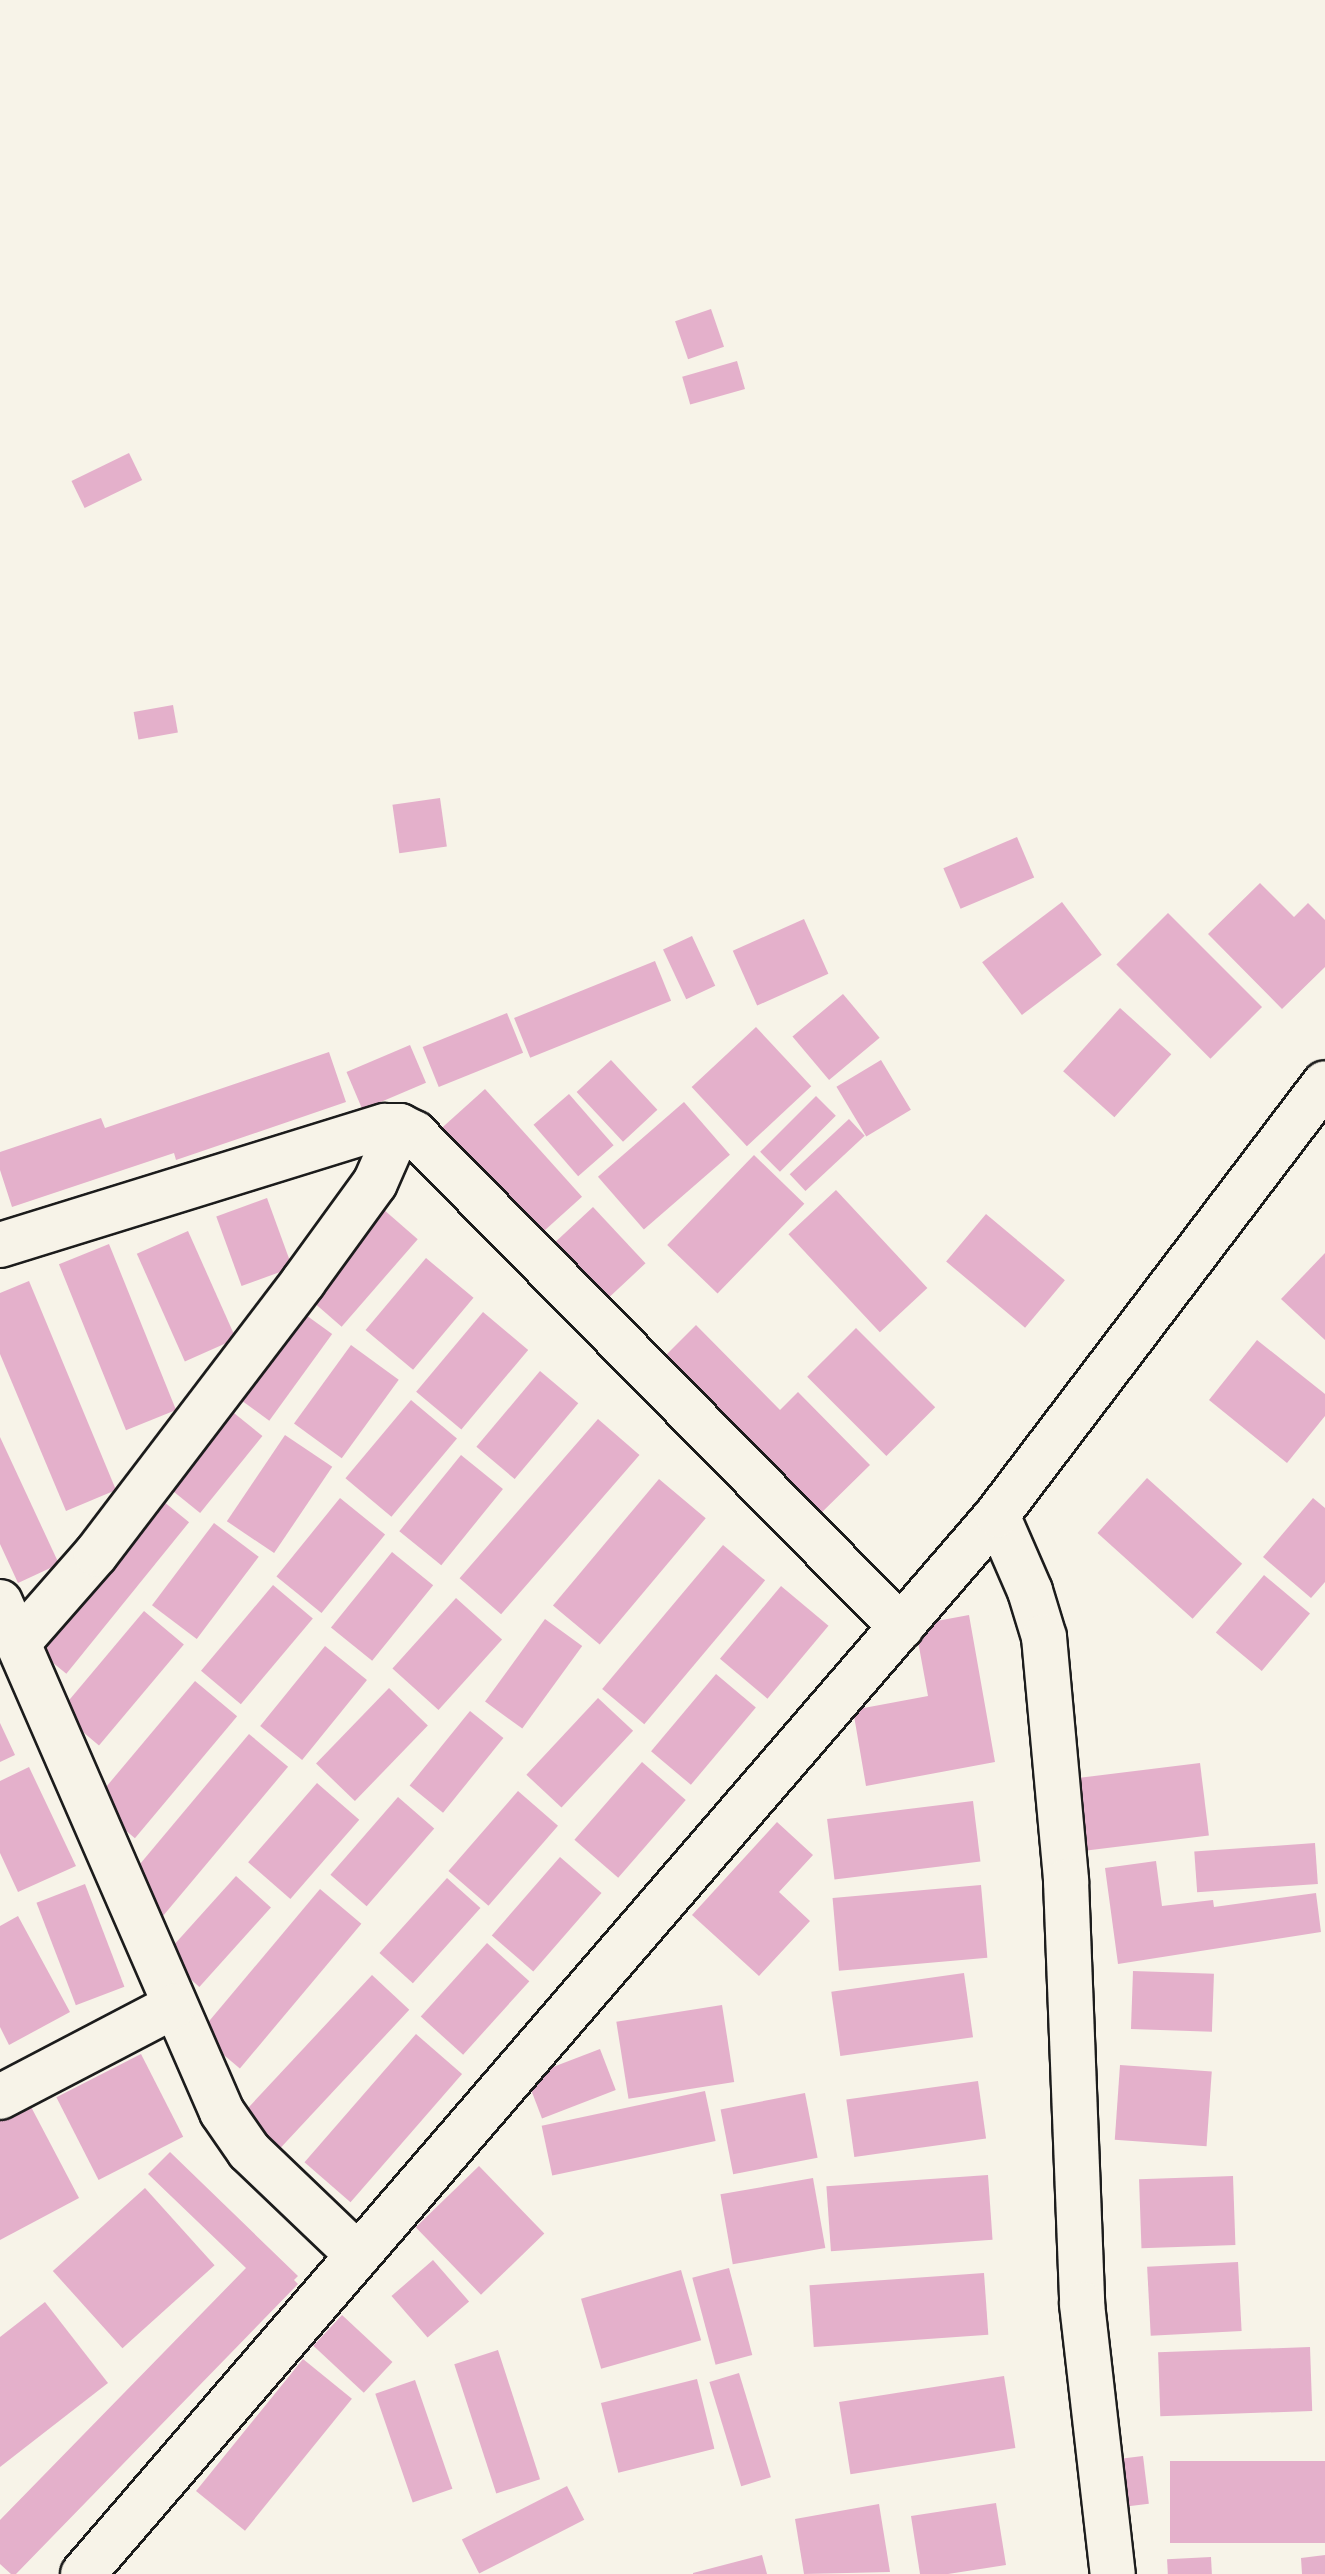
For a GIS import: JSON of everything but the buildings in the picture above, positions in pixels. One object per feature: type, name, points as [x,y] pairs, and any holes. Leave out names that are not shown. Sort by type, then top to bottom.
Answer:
[{"type":"street","points":[[83,2574],[997,1515],[1325,1083]]},
{"type":"street","points":[[0,1245],[385,1126],[400,1126],[414,1133],[901,1627]]},
{"type":"street","points":[[18,1643],[96,1554],[303,1282],[375,1183],[400,1126]]},
{"type":"street","points":[[997,1515],[1030,1591],[1044,1637],[1066,1881],[1082,2304],[1113,2574]]},
{"type":"street","points":[[0,1602],[222,2112],[249,2151],[358,2255]]},
{"type":"street","points":[[0,2097],[174,2006]]}]
